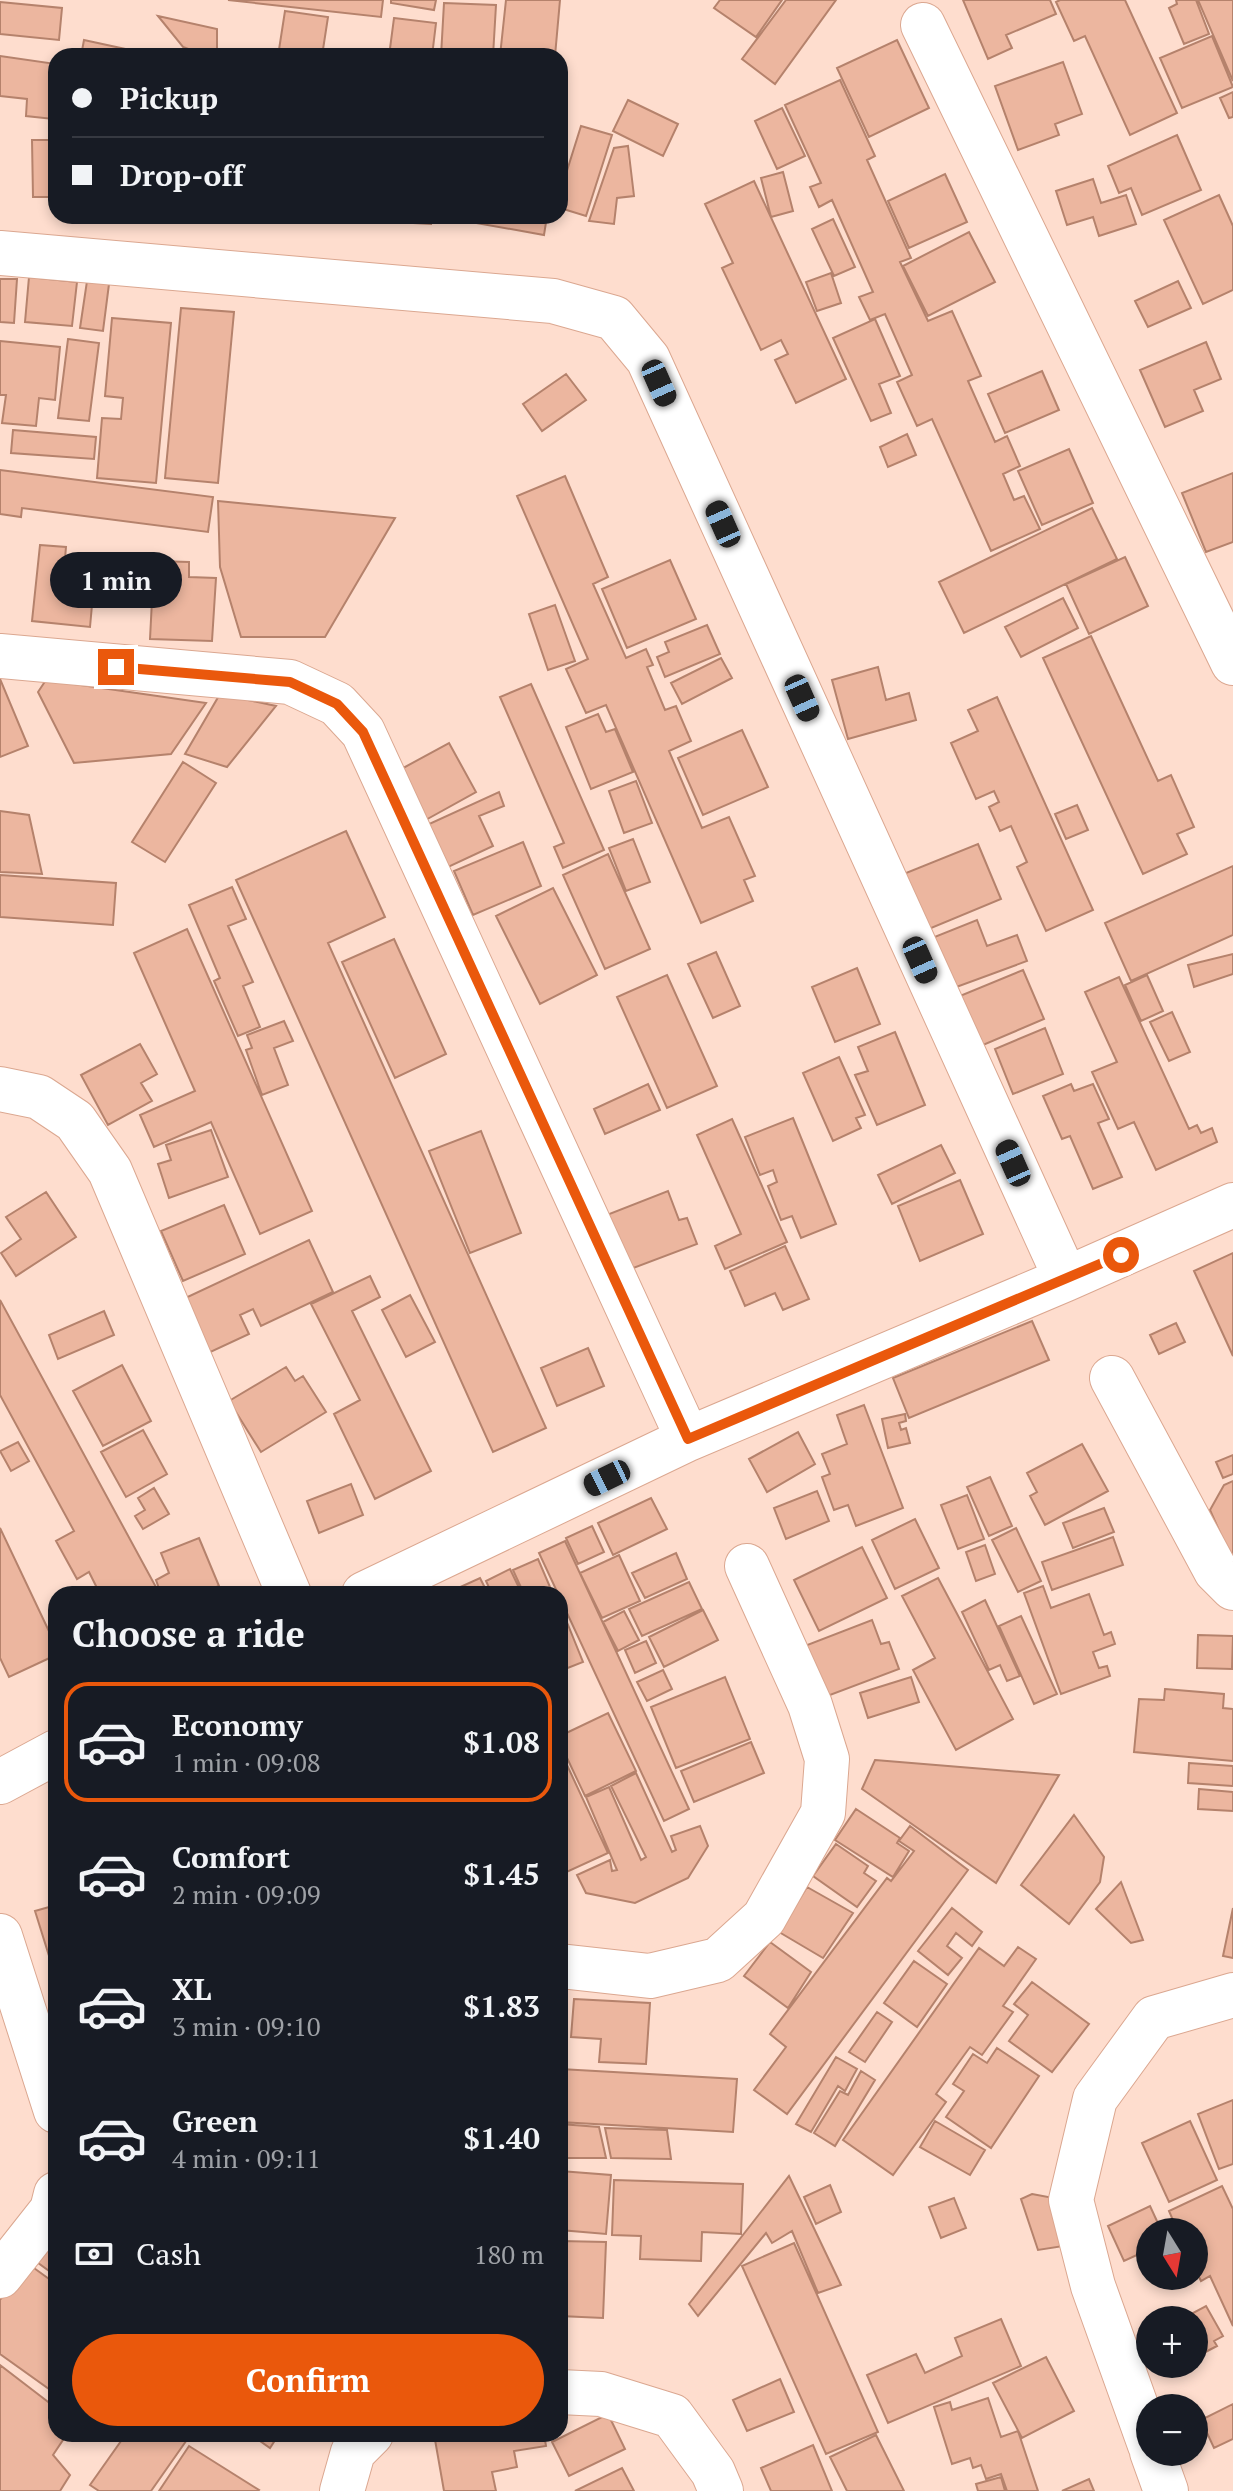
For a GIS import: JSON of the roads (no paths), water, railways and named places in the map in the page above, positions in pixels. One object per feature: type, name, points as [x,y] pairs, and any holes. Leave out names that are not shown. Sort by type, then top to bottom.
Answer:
[{"type":"street","points":[[923,25],[1233,663]]},
{"type":"street","points":[[0,253],[553,301],[614,318],[648,359],[1066,1279]]},
{"type":"street","points":[[0,656],[290,682],[337,704],[363,732],[688,1439]]},
{"type":"street","points":[[0,1089],[39,1097],[75,1121],[110,1171],[286,1586]]},
{"type":"street","points":[[381,1586],[688,1439],[1233,1205]]},
{"type":"street","points":[[1112,1378],[1216,1571],[1233,1588]]},
{"type":"street","points":[[568,1967],[650,1976],[718,1960],[764,1918],[823,1813],[827,1759],[810,1705],[747,1566]]},
{"type":"street","points":[[0,1782],[48,1756]]},
{"type":"street","points":[[0,1936],[48,2086]]},
{"type":"street","points":[[1136,2406],[1093,2286],[1071,2200],[1095,2099],[1154,2018],[1233,1995]]},
{"type":"street","points":[[0,2276],[48,2215]]},
{"type":"street","points":[[568,2392],[601,2394],[672,2416],[713,2472],[721,2491]]},
{"type":"street","points":[[342,2491],[353,2452],[363,2442]]},
{"type":"street","points":[[1157,2466],[1166,2491]]}]
